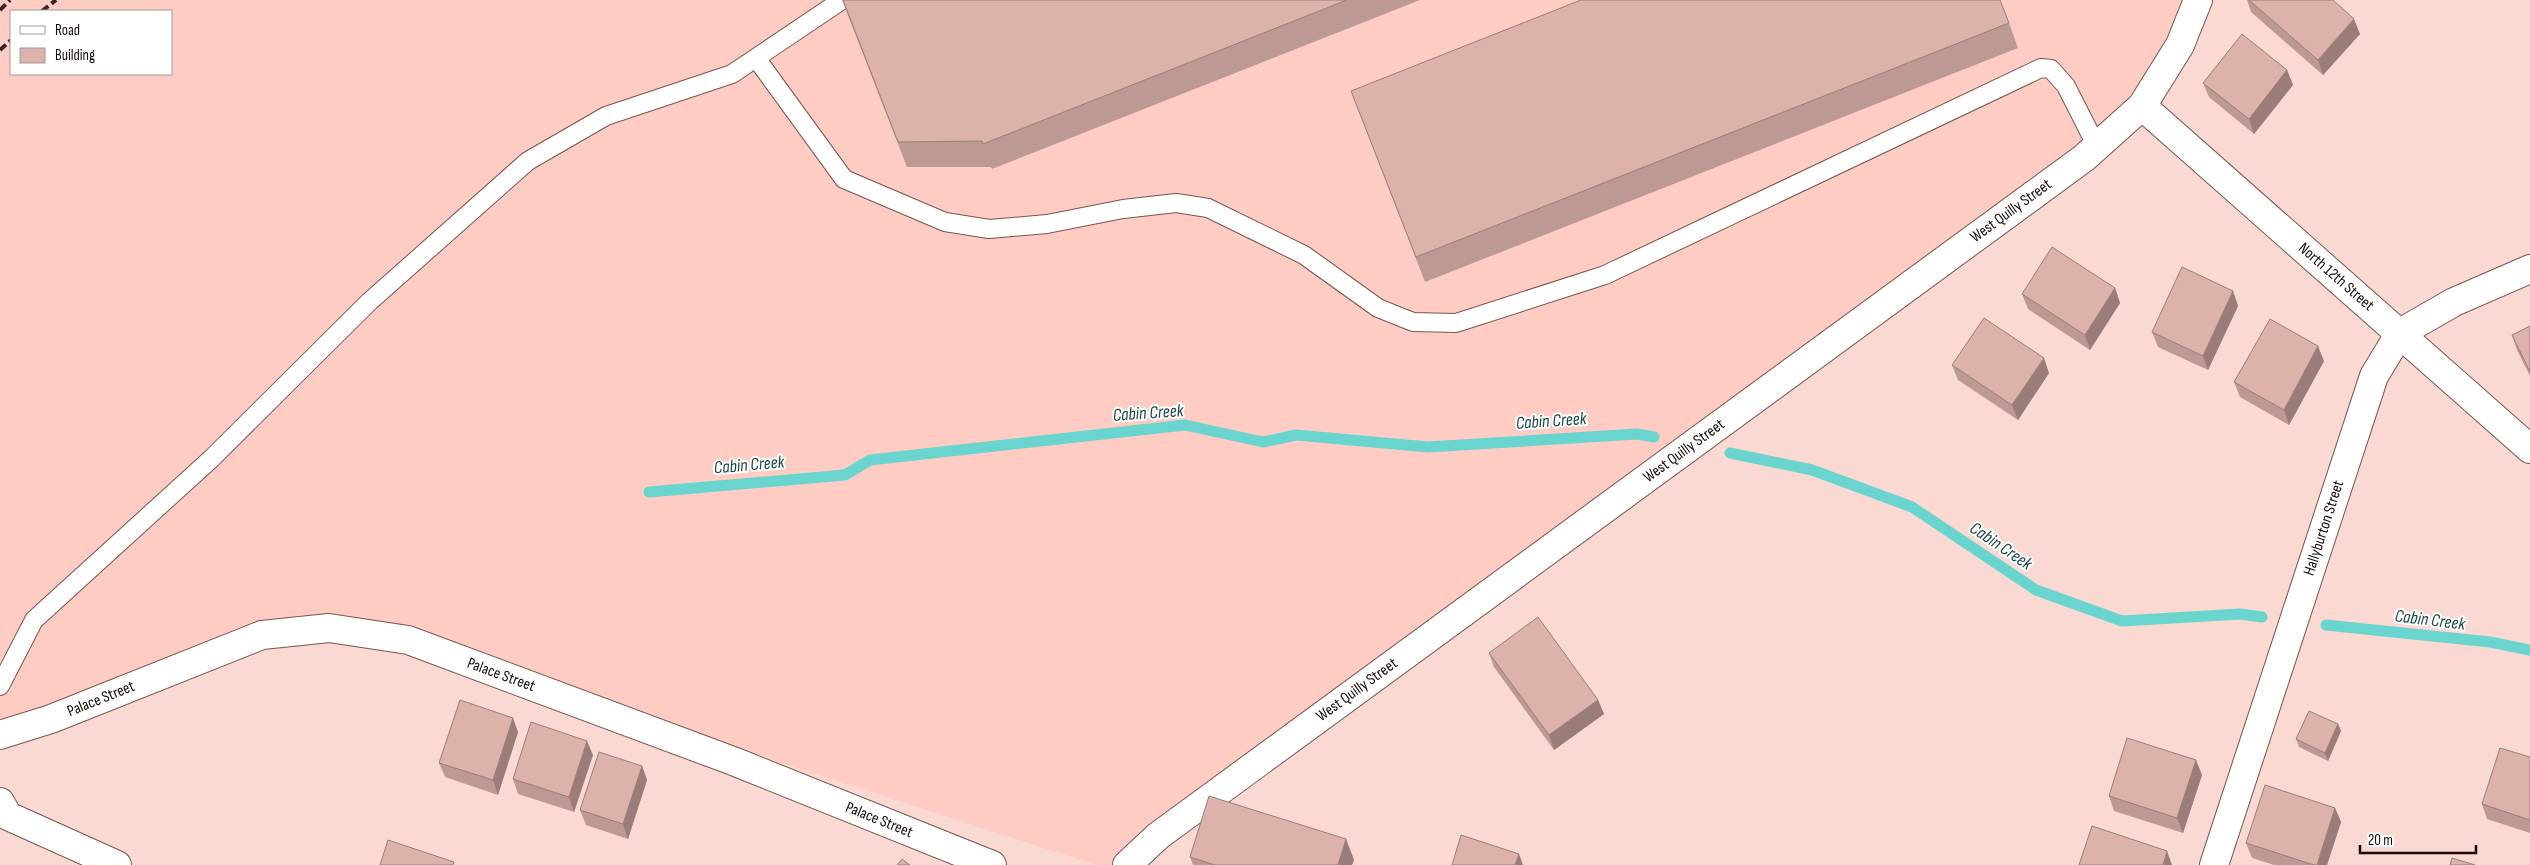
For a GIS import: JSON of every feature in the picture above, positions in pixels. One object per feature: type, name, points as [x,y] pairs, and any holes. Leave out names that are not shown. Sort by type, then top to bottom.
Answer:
[{"type":"street","name":"West Quilly Street","points":[[1127,865],[1158,836],[2096,147],[2142,106],[2180,45],[2198,0]]},
{"type":"street","name":"North 12th Street","points":[[2142,106],[2530,449]]},
{"type":"street","name":"Hallyburton Street","points":[[2214,865],[2374,376],[2400,333],[2454,302],[2530,269]]},
{"type":"street","name":"Palace Street","points":[[0,735],[51,719],[262,635],[329,628],[408,640],[733,761],[992,865]]},
{"type":"street","points":[[0,802],[8,816],[118,865]]},
{"type":"lane","points":[[0,686],[34,620],[211,460],[369,302],[528,161],[606,116],[732,74],[842,0]]},
{"type":"lane","points":[[756,58],[844,179],[937,219],[989,230],[1047,224],[1123,208],[1176,203],[1208,208],[1304,255],[1378,308],[1413,322],[1456,323],[1605,275],[2041,68],[2051,69],[2066,86],[2096,147]]},
{"type":"shaded area","points":[[0,0],[2182,0],[2147,97],[1112,865],[1096,865],[343,621],[0,735]]},
{"type":"building","points":[[843,0],[1347,0],[983,144],[982,141],[898,142]]},
{"type":"building","points":[[1581,0],[2000,0],[2009,23],[1416,257],[1351,91]]},
{"type":"building","points":[[2249,0],[2333,0],[2354,19],[2318,60]]},
{"type":"building","points":[[2242,34],[2287,70],[2249,119],[2203,83]]},
{"type":"building","points":[[2052,247],[2115,288],[2085,335],[2022,294]]},
{"type":"building","points":[[2182,267],[2233,291],[2203,356],[2152,332]]},
{"type":"building","points":[[1984,318],[2044,358],[2012,405],[1952,365]]},
{"type":"building","points":[[2270,319],[2318,346],[2284,410],[2234,382]]},
{"type":"building","points":[[2530,326],[2530,372],[2512,335]]},
{"type":"building","points":[[1538,617],[1598,700],[1549,735],[1489,653]]},
{"type":"building","points":[[460,700],[513,718],[493,780],[439,763]]},
{"type":"building","points":[[2309,711],[2338,724],[2325,753],[2296,739]]},
{"type":"building","points":[[531,722],[587,741],[569,797],[513,779]]},
{"type":"building","points":[[2127,738],[2196,760],[2177,818],[2109,796]]},
{"type":"building","points":[[2500,748],[2530,757],[2530,820],[2482,804]]},
{"type":"building","points":[[599,752],[642,766],[623,824],[580,810]]},
{"type":"building","points":[[2265,785],[2335,808],[2317,865],[2246,843]]},
{"type":"building","points":[[1209,796],[1346,839],[1338,865],[1215,865],[1190,857]]},
{"type":"building","points":[[2092,826],[2167,851],[2163,865],[2079,865]]},
{"type":"building","points":[[1461,835],[1519,854],[1515,865],[1452,865]]},
{"type":"building","points":[[388,840],[454,862],[453,865],[380,865]]},
{"type":"building","points":[[2452,858],[2475,865],[2450,865]]},
{"type":"building","points":[[902,859],[910,865],[897,865]]},
{"type":"waterway","name":"Cabin Creek","points":[[649,492],[845,475],[870,460],[1185,425],[1263,442],[1296,435],[1428,447],[1637,434],[1654,437]]},
{"type":"waterway","name":"Cabin Creek","points":[[1730,453],[1812,470],[1912,507],[2036,590],[2122,621],[2240,614],[2262,617]]},
{"type":"waterway","name":"Cabin Creek","points":[[2326,625],[2490,642],[2530,650]]},
{"type":"railway","points":[[0,10],[10,0]]},
{"type":"railway","points":[[43,10],[56,0]]},
{"type":"railway","points":[[0,50],[10,41]]}]
